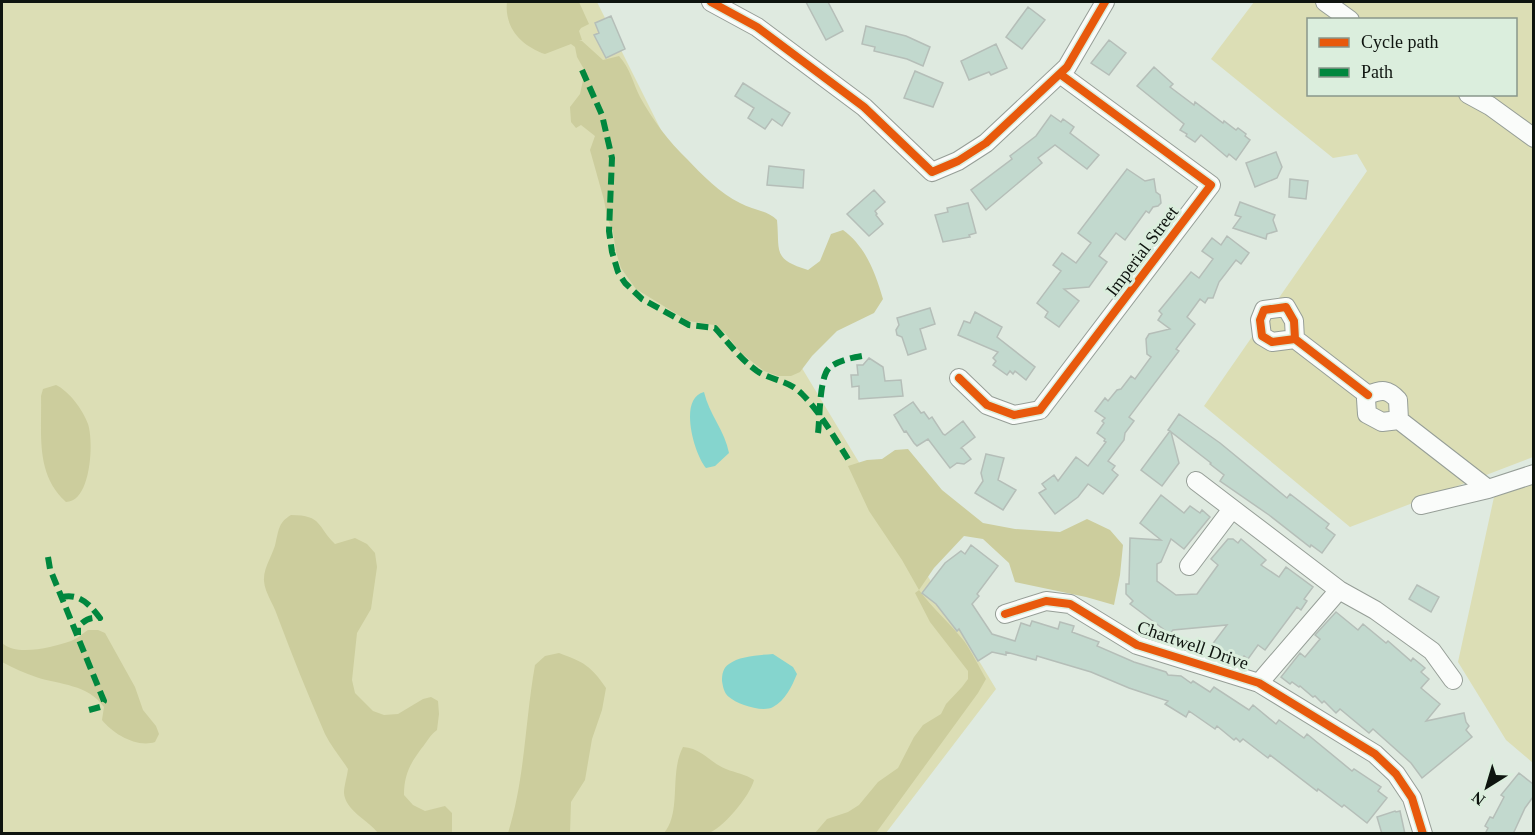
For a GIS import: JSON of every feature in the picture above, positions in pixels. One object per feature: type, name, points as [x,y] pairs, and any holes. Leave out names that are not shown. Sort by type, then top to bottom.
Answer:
[{"type":"street","points":[[711,2],[757,27],[864,107],[932,172],[958,161],[986,143],[1060,74],[1067,67],[1105,2]]},
{"type":"street","points":[[1325,2],[1347,18]]},
{"type":"street","name":"Imperial Street","points":[[959,378],[987,405],[1014,415],[1040,410],[1211,185],[1060,74]]},
{"type":"street","points":[[1472,96],[1490,106],[1533,138]]},
{"type":"street","points":[[1295,339],[1368,395]]},
{"type":"street","points":[[1399,420],[1398,400],[1389,391],[1379,390],[1368,395],[1367,414],[1382,422],[1399,420],[1488,489]]},
{"type":"street","points":[[1421,505],[1488,489],[1533,474]]},
{"type":"street","points":[[1196,481],[1339,590],[1375,610],[1432,651],[1453,680]]},
{"type":"street","points":[[1189,566],[1232,508]]},
{"type":"street","name":"Chartwell Drive","points":[[1259,683],[1339,590]]},
{"type":"street","name":"Chartwell Drive","points":[[1005,614],[1046,602],[1070,604],[1137,645],[1259,683],[1374,753],[1396,774],[1412,798],[1423,834]]},
{"type":"green space","points":[[2,2],[597,2],[699,206],[762,302],[996,689],[886,833],[2,834]]},
{"type":"green space","points":[[507,2],[579,2],[589,24],[579,31],[582,40],[579,41],[582,41],[603,60],[619,56],[661,130],[712,183],[733,199],[769,214],[777,220],[779,247],[783,258],[808,270],[820,261],[831,234],[843,230],[858,244],[869,261],[883,299],[874,313],[837,331],[812,356],[800,372],[791,376],[778,376],[764,371],[741,353],[725,333],[714,325],[688,321],[636,289],[621,268],[616,252],[613,232],[590,150],[595,136],[581,125],[576,128],[571,122],[570,107],[580,94],[585,71],[577,57],[575,47],[571,44],[545,54],[529,46],[516,35],[508,20]]},
{"type":"green space","points":[[1254,2],[1533,2],[1533,457],[1350,527],[1204,406],[1367,171],[1357,154],[1333,158],[1211,59]]},
{"type":"green space","points":[[56,385],[71,396],[79,407],[88,424],[91,444],[86,482],[74,499],[66,502],[49,479],[42,453],[41,396],[43,389]]},
{"type":"green space","points":[[908,449],[942,490],[983,523],[1015,529],[1060,532],[1087,519],[1110,530],[1123,545],[1114,605],[1015,582],[1009,563],[983,539],[964,536],[934,568],[919,590],[869,511],[848,466],[867,460],[882,459],[895,450]]},
{"type":"green space","points":[[1533,483],[1533,763],[1506,740],[1458,662],[1494,497]]},
{"type":"green space","points":[[291,515],[309,517],[314,520],[335,544],[355,538],[367,544],[375,553],[377,567],[371,609],[357,633],[352,680],[355,693],[373,711],[384,715],[398,714],[423,699],[431,697],[438,701],[437,730],[411,765],[406,776],[404,795],[413,805],[425,811],[445,806],[452,813],[452,833],[378,833],[348,805],[344,790],[348,769],[325,734],[265,585],[265,571],[279,529],[284,520]]},
{"type":"green space","points":[[919,590],[964,641],[986,679],[876,833],[815,833],[827,819],[848,812],[859,805],[878,782],[898,768],[923,725],[941,714],[946,704],[968,679],[968,671],[930,622],[915,593]]},
{"type":"green space","points":[[88,630],[105,633],[135,687],[143,710],[156,726],[159,734],[155,742],[133,741],[112,730],[102,720],[104,707],[90,694],[73,686],[45,680],[2,662],[2,643],[17,649],[35,650],[71,641]]},
{"type":"green space","points":[[559,653],[586,666],[606,688],[602,710],[592,739],[585,780],[571,802],[570,833],[508,833],[518,792],[535,665],[545,656]]},
{"type":"green space","points":[[683,747],[695,750],[720,766],[754,780],[747,795],[734,812],[720,826],[706,834],[664,833],[673,814],[677,768]]},
{"type":"water","points":[[704,392],[729,453],[715,466],[706,468],[693,439],[690,415],[696,396]]},
{"type":"water","points":[[773,654],[793,667],[797,674],[781,701],[773,707],[763,709],[750,707],[727,695],[722,681],[723,671],[727,666],[733,661],[744,658]]},
{"type":"building","points":[[806,2],[828,2],[843,31],[826,40]]},
{"type":"building","points":[[1028,7],[1045,20],[1022,49],[1006,37]]},
{"type":"building","points":[[611,16],[625,49],[606,58],[594,35],[599,33],[595,23]]},
{"type":"building","points":[[866,26],[906,36],[930,47],[923,66],[907,59],[874,51],[875,47],[862,44]]},
{"type":"building","points":[[1109,40],[1126,53],[1109,75],[1091,63]]},
{"type":"building","points":[[996,44],[1007,68],[991,75],[989,72],[969,80],[961,61]]},
{"type":"building","points":[[1154,67],[1173,84],[1170,87],[1194,105],[1195,102],[1223,123],[1224,121],[1246,134],[1245,136],[1250,140],[1236,160],[1229,154],[1227,157],[1201,135],[1195,142],[1186,136],[1187,134],[1180,130],[1184,124],[1137,86]]},
{"type":"building","points":[[915,71],[943,83],[933,107],[904,98]]},
{"type":"building","points":[[743,83],[790,113],[782,126],[772,119],[765,129],[748,118],[754,108],[735,96]]},
{"type":"building","points":[[1051,115],[1061,122],[1063,119],[1074,127],[1070,133],[1099,155],[1087,169],[1055,145],[1038,158],[1042,163],[986,210],[971,190],[1012,159],[1010,156],[1036,136]]},
{"type":"building","points":[[1276,152],[1282,167],[1277,178],[1255,187],[1246,163]]},
{"type":"building","points":[[769,166],[804,170],[803,188],[767,185]]},
{"type":"building","points":[[1127,169],[1145,181],[1154,179],[1161,203],[1153,207],[1149,213],[1146,211],[1125,240],[1116,233],[1099,256],[1107,262],[1089,287],[1064,289],[1079,301],[1059,327],[1045,317],[1048,312],[1037,303],[1061,271],[1053,265],[1062,253],[1076,263],[1091,243],[1078,233]]},
{"type":"building","points":[[1290,179],[1308,181],[1306,199],[1289,197]]},
{"type":"building","points":[[874,190],[885,202],[875,211],[883,224],[869,236],[847,214]]},
{"type":"building","points":[[1240,202],[1275,215],[1273,220],[1277,231],[1267,234],[1266,239],[1233,228],[1241,217],[1235,215]]},
{"type":"building","points":[[968,203],[976,233],[969,235],[970,237],[943,242],[935,215],[948,212],[947,208]]},
{"type":"building","points":[[1227,236],[1249,253],[1241,264],[1236,260],[1219,282],[1213,298],[1208,298],[1205,303],[1200,299],[1187,317],[1195,324],[1176,349],[1179,351],[1129,417],[1134,421],[1125,433],[1124,440],[1108,461],[1115,466],[1112,470],[1118,475],[1103,494],[1088,484],[1078,497],[1055,514],[1039,493],[1046,489],[1042,484],[1054,475],[1058,481],[1076,457],[1088,466],[1106,442],[1097,433],[1105,418],[1095,411],[1105,398],[1108,401],[1117,390],[1121,389],[1131,376],[1135,379],[1151,357],[1147,354],[1146,339],[1149,334],[1170,329],[1158,320],[1162,314],[1159,311],[1191,272],[1199,278],[1213,259],[1202,251],[1212,238],[1221,245]]},
{"type":"building","points":[[930,308],[935,324],[920,329],[926,349],[908,355],[902,337],[897,335],[896,330],[899,325],[897,318]]},
{"type":"building","points":[[975,312],[1002,327],[997,337],[1035,367],[1026,380],[1015,371],[1013,374],[1010,371],[1007,375],[993,365],[996,361],[993,358],[998,352],[958,335],[964,321],[970,323]]},
{"type":"building","points":[[869,358],[883,367],[885,381],[901,380],[903,396],[859,399],[859,386],[852,387],[851,375],[858,375],[857,365],[863,365]]},
{"type":"building","points":[[913,402],[921,413],[924,412],[929,419],[932,417],[945,435],[963,421],[975,437],[961,448],[971,459],[964,464],[957,463],[950,468],[928,439],[917,446],[906,431],[904,432],[894,415]]},
{"type":"building","points":[[1179,414],[1220,443],[1287,498],[1290,494],[1329,524],[1326,528],[1335,535],[1322,553],[1311,545],[1310,547],[1220,481],[1224,475],[1171,432],[1179,463],[1162,486],[1141,470],[1170,431],[1168,430]]},
{"type":"building","points":[[986,454],[1004,458],[998,480],[1016,490],[1003,510],[975,493],[983,481],[981,473]]},
{"type":"building","points":[[1161,495],[1184,513],[1190,506],[1200,513],[1202,510],[1210,517],[1184,549],[1171,539],[1161,562],[1157,564],[1157,581],[1176,595],[1197,594],[1218,565],[1211,559],[1228,539],[1233,539],[1238,543],[1241,539],[1266,560],[1261,565],[1279,577],[1286,567],[1313,587],[1304,599],[1307,601],[1301,610],[1297,607],[1265,650],[1258,645],[1248,659],[1244,656],[1241,659],[1239,657],[1227,658],[1211,646],[1227,625],[1173,630],[1170,634],[1130,604],[1133,601],[1126,594],[1126,584],[1129,584],[1130,538],[1161,540],[1140,523]]},
{"type":"building","points":[[971,545],[998,566],[972,604],[992,634],[1015,641],[1021,623],[1030,626],[1032,621],[1058,629],[1060,622],[1074,626],[1072,632],[1099,642],[1097,646],[1134,662],[1166,672],[1168,675],[1181,676],[1210,692],[1214,687],[1249,710],[1253,705],[1276,724],[1279,720],[1304,738],[1307,734],[1352,771],[1354,769],[1381,787],[1378,791],[1387,798],[1367,823],[1344,805],[1342,807],[1318,789],[1317,791],[1270,755],[1268,758],[1243,739],[1240,742],[1236,738],[1234,740],[1217,726],[1215,729],[1189,711],[1186,717],[1165,704],[1168,701],[1091,672],[1037,656],[1036,660],[1006,652],[1006,655],[992,652],[978,661],[959,629],[957,631],[936,604],[922,593],[945,563],[961,551],[965,554]]},
{"type":"building","points":[[1417,585],[1439,597],[1431,612],[1409,599]]},
{"type":"building","points":[[1336,612],[1358,630],[1363,624],[1411,661],[1413,658],[1425,668],[1421,672],[1429,679],[1421,688],[1440,704],[1426,721],[1464,713],[1469,726],[1466,730],[1472,737],[1422,778],[1411,763],[1373,729],[1369,733],[1340,709],[1336,713],[1324,701],[1322,703],[1300,686],[1292,682],[1290,684],[1281,677],[1300,653],[1305,657],[1320,639],[1315,635]]},
{"type":"building","points":[[1519,773],[1533,784],[1533,797],[1525,808],[1513,834],[1485,834],[1488,828],[1485,826],[1490,817],[1493,818],[1504,797],[1501,795]]},
{"type":"building","points":[[1400,811],[1405,834],[1382,834],[1377,817]]},
{"type":"marked path","points":[[582,70],[602,115],[612,158],[609,231],[618,272],[625,283],[642,299],[689,325],[715,328],[757,371],[797,389],[821,417],[848,459]]},
{"type":"marked path","points":[[818,433],[822,388],[826,372],[838,363],[862,356]]},
{"type":"marked path","points":[[48,557],[50,569],[104,701],[100,707],[89,710]]},
{"type":"marked path","points":[[62,597],[79,598],[100,618],[83,622],[78,627],[78,635]]},
{"type":"cycle path","points":[[711,2],[757,27],[864,107],[932,172],[958,161],[986,143],[1067,67],[1105,2]]},
{"type":"cycle path","points":[[959,378],[987,405],[1014,415],[1040,410],[1211,185],[1060,74]]},
{"type":"cycle path","points":[[1295,339],[1294,321],[1286,307],[1264,310],[1260,320],[1262,336],[1272,342],[1295,339],[1368,395]]},
{"type":"cycle path","points":[[1005,614],[1046,601],[1070,604],[1137,645],[1259,683],[1375,754],[1396,774],[1412,798],[1423,834]]}]
